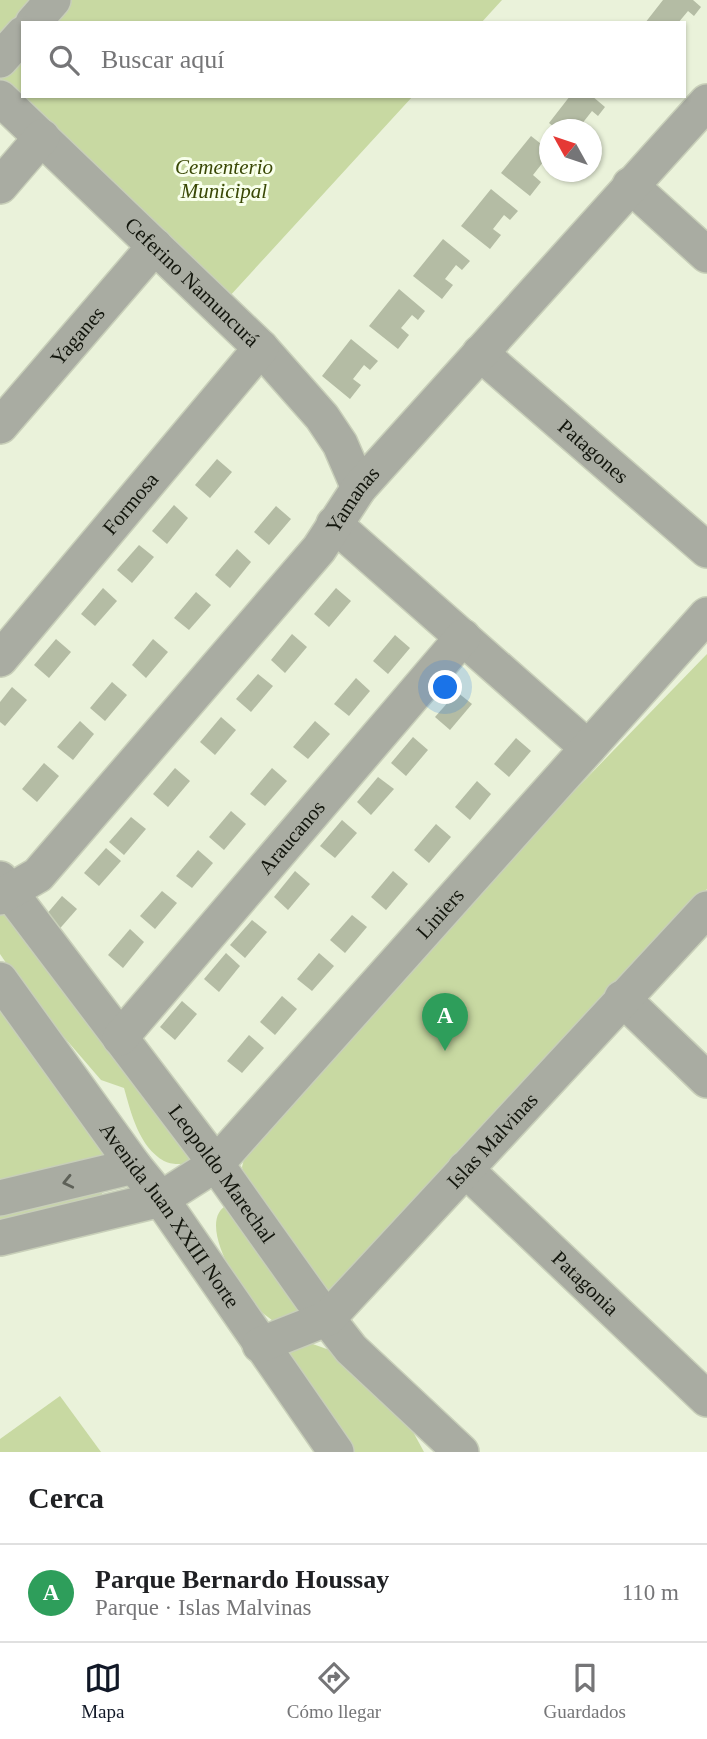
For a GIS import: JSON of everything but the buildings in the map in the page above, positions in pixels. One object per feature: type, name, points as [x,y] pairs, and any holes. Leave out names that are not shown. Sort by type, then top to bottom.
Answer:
[{"type":"street","points":[[35,21],[53,0]]},
{"type":"street","points":[[0,60],[21,36]]},
{"type":"street","name":"Ceferino Namuncurá","points":[[0,98],[261,348],[322,417],[340,444],[359,488]]},
{"type":"street","name":"Yamanas","points":[[3,890],[38,875],[319,549],[359,488],[707,102]]},
{"type":"street","points":[[0,186],[42,137]]},
{"type":"street","points":[[630,185],[707,256]]},
{"type":"street","name":"Yaganes","points":[[0,426],[155,246]]},
{"type":"street","name":"Formosa","points":[[0,659],[261,348]]},
{"type":"street","name":"Patagones","points":[[480,353],[707,550]]},
{"type":"street","points":[[334,524],[588,748]]},
{"type":"street","name":"Liniers","points":[[0,1238],[161,1199],[216,1164],[707,615]]},
{"type":"street","name":"Araucanos","points":[[120,1038],[463,637]]},
{"type":"street","name":"Leopoldo Marechal","points":[[3,890],[216,1164],[351,1349],[461,1452]]},
{"type":"street","name":"Islas Malvinas","points":[[260,1345],[328,1318],[707,909]]},
{"type":"street","name":"Avenida Juan XXIII Norte","points":[[0,980],[134,1166],[161,1199],[336,1452]]},
{"type":"street","points":[[622,998],[707,1080]]},
{"type":"street","points":[[0,1198],[134,1166]]},
{"type":"street","name":"Patagonia","points":[[465,1169],[705,1393]]},
{"type":"street","points":[[407,1402],[432,1452]]},
{"type":"green space","name":"Cementerio Municipal","points":[[0,0],[502,0],[483,21],[21,21],[21,98],[411,98],[228,298],[0,78]]},
{"type":"green space","points":[[707,654],[707,889],[343,1284],[330,1292],[318,1287],[247,1184],[242,1167],[246,1151],[419,951]]},
{"type":"green space","points":[[5,911],[202,1155],[192,1165],[174,1164],[155,1155],[137,1129],[124,1088],[101,1080],[13,973],[0,954],[0,912]]},
{"type":"green space","points":[[0,1007],[112,1166],[0,1190]]},
{"type":"green space","points":[[103,1191],[100,1199],[0,1220],[0,1207]]},
{"type":"green space","points":[[229,1204],[303,1307],[291,1318],[273,1321],[264,1314],[249,1298],[231,1270],[223,1254],[216,1224],[219,1212]]},
{"type":"green space","points":[[310,1343],[335,1352],[405,1417],[424,1452],[353,1452],[287,1352]]},
{"type":"green space","points":[[60,1396],[101,1452],[0,1452],[0,1439]]},
{"type":"place","name":"Parque Bernardo Houssay","points":[[445,1051]]}]
